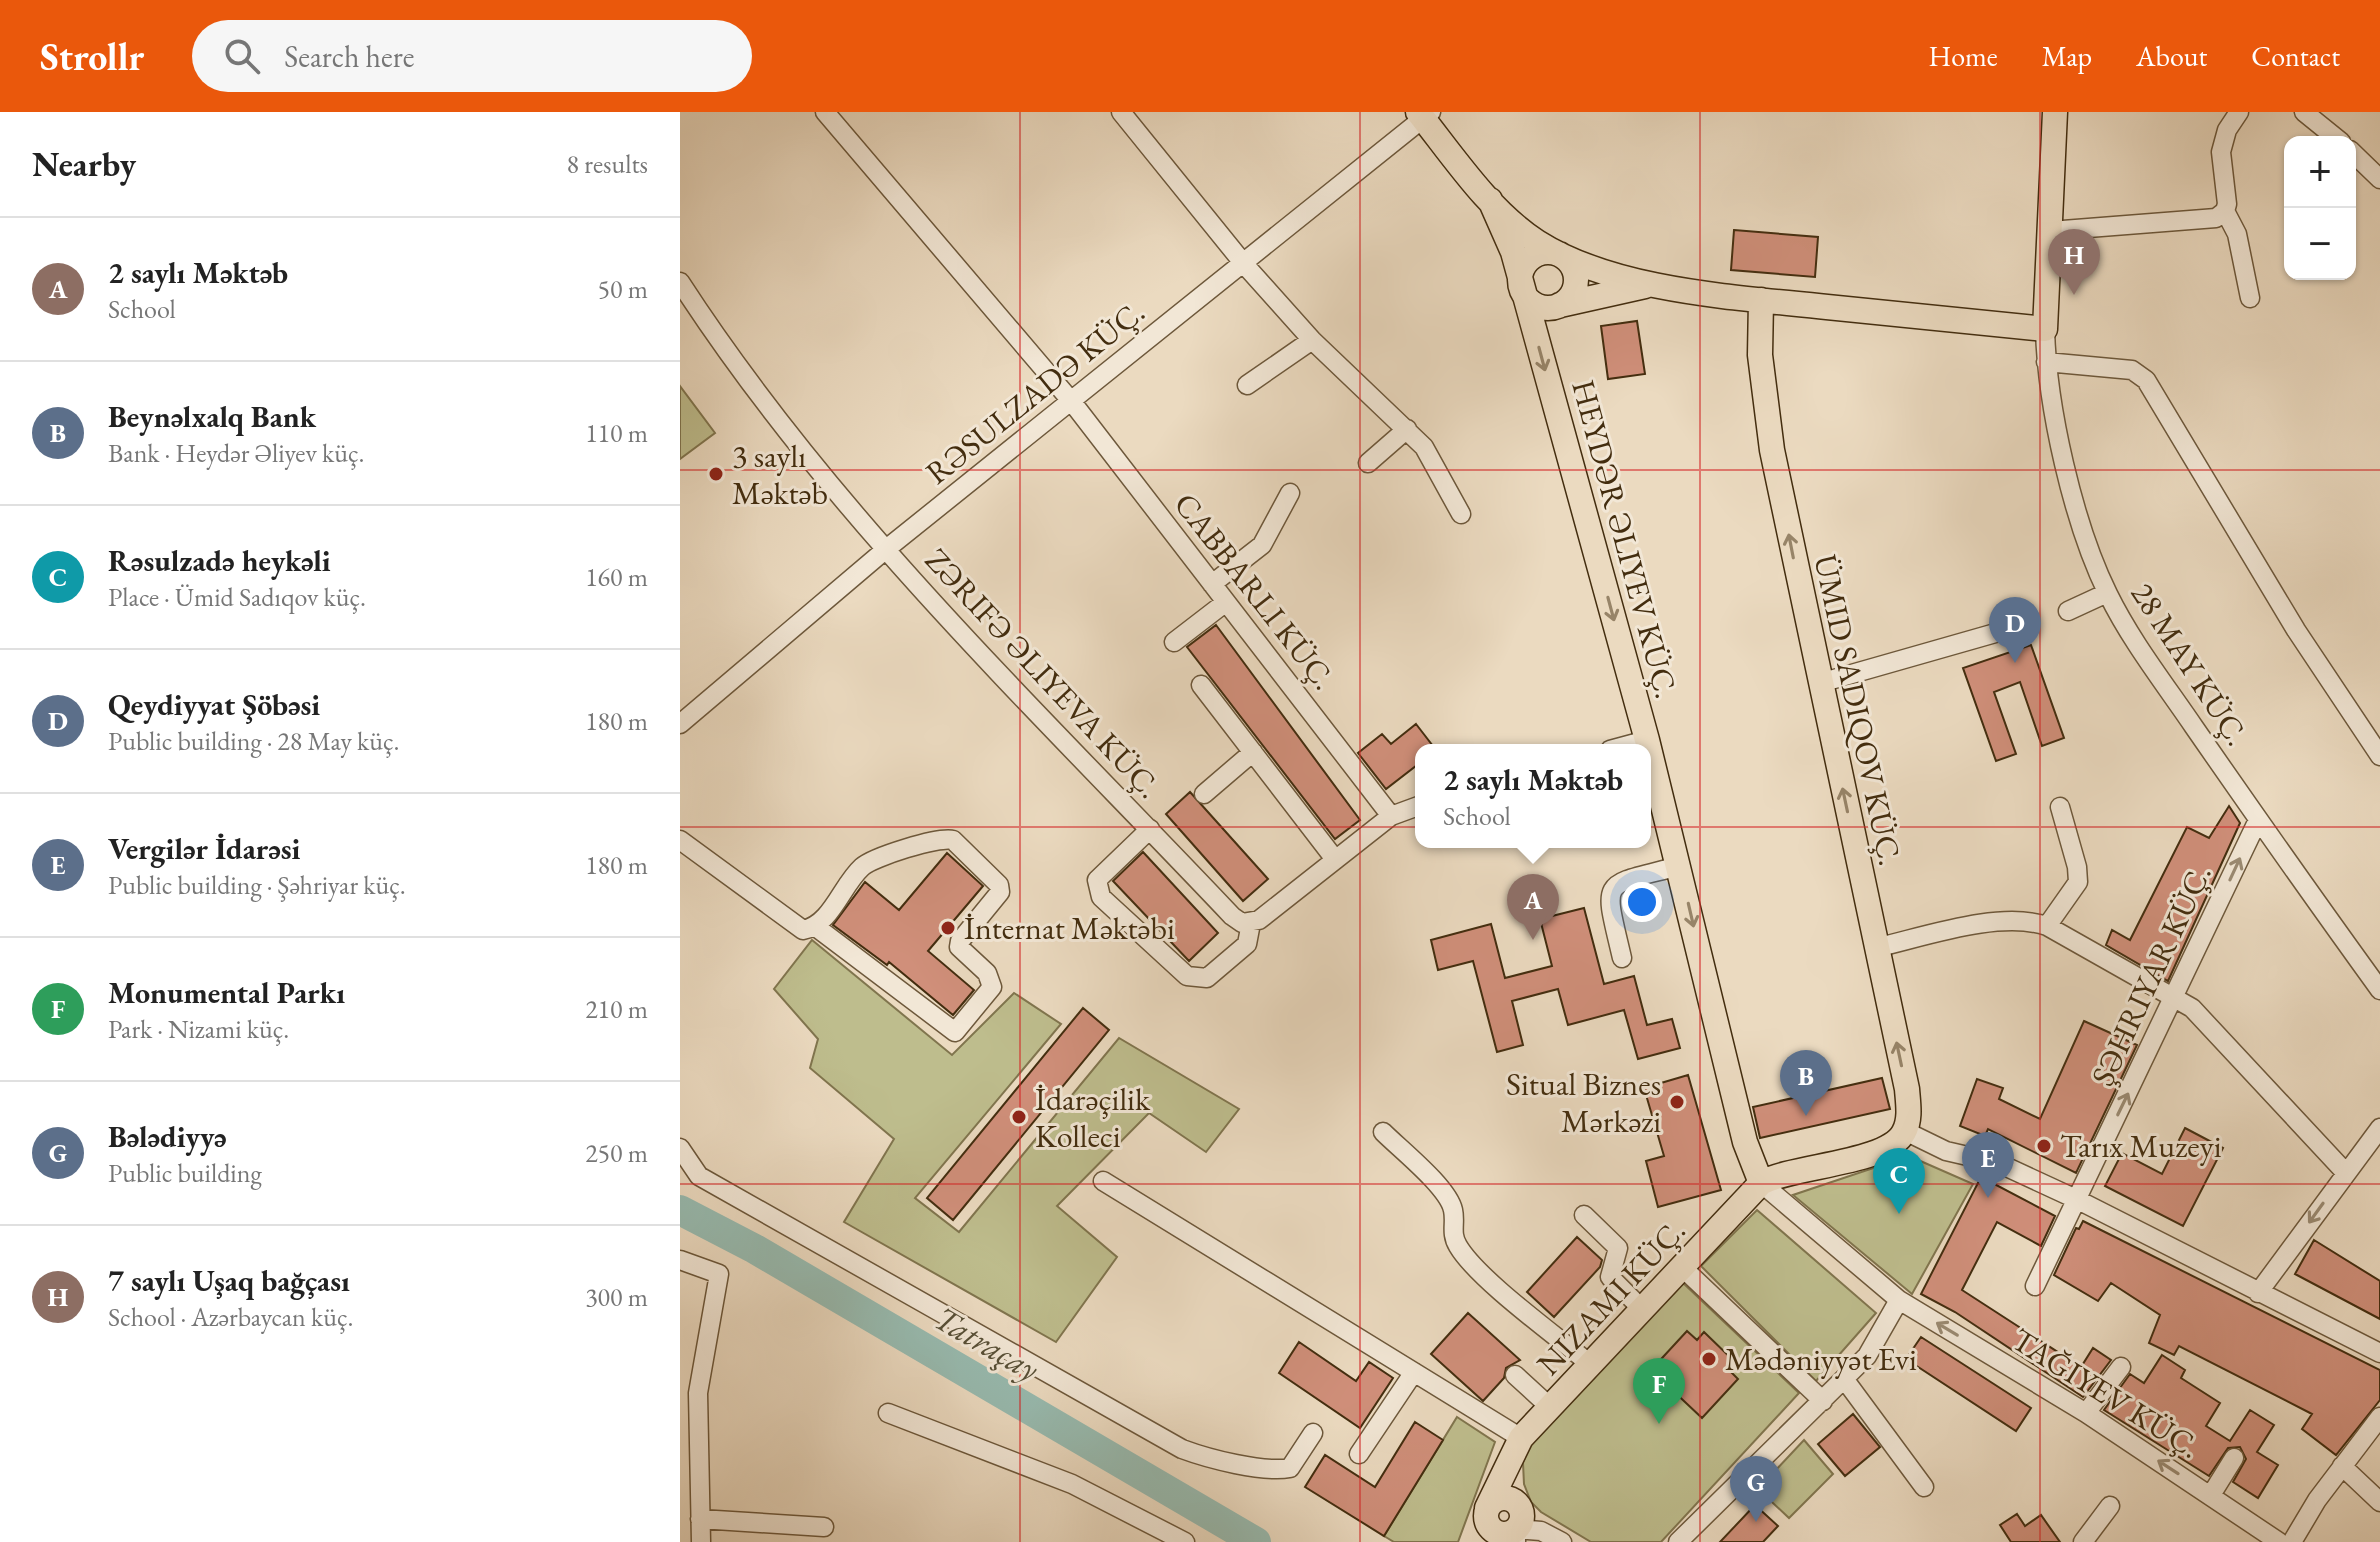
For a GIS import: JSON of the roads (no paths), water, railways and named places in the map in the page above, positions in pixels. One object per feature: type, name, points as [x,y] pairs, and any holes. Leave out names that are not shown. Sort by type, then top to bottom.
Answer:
[{"type":"main road","points":[[1654,284],[1558,306],[1535,305],[1524,294],[1521,284],[1522,271],[1531,258],[1546,252],[1654,284],[1761,300],[2045,329],[2055,112]]},
{"type":"main road","points":[[1424,114],[1490,200],[1529,236],[1561,255],[1572,266],[1576,282],[1571,296],[1558,306]]},
{"type":"main road","name":"HEYDƏR ƏLIYEV KÜÇ.","points":[[1490,200],[1504,229],[1521,284],[1648,744]]},
{"type":"main road","points":[[1761,300],[1760,355],[1772,450],[1907,1089],[1909,1113],[1905,1131],[1886,1148],[1783,1173],[1761,1183]]},
{"type":"main road","name":"HEYDƏR ƏLIYEV KÜÇ.","points":[[1651,756],[1745,1142],[1761,1183]]},
{"type":"main road","name":"NIZAMI KÜÇ.","points":[[1516,1447],[1761,1183]]},
{"type":"main road","points":[[1479,1542],[1486,1510],[1516,1447]]},
{"type":"main road","points":[[1515,1530],[1512,1477],[1516,1447]]},
{"type":"main road","points":[[1486,1510],[1499,1498],[1510,1498],[1515,1530]]},
{"type":"street","points":[[825,112],[1072,402],[1391,816]]},
{"type":"street","points":[[1121,112],[1244,264],[1312,340],[1424,447],[1461,514]]},
{"type":"street","points":[[2239,112],[2223,140],[2225,211],[2237,234],[2250,298]]},
{"type":"street","points":[[2304,112],[2334,136]]},
{"type":"street","name":"RƏSULZADƏ KÜÇ.","points":[[680,724],[885,550],[1244,264],[1424,114]]},
{"type":"street","points":[[2356,156],[2380,179]]},
{"type":"street","points":[[2050,231],[2208,220],[2225,211]]},
{"type":"street","name":"ZƏRIFƏ ƏLIYEVA KÜÇ.","points":[[680,282],[766,408],[885,550],[1232,916],[1251,923]]},
{"type":"street","name":"28 MAY KÜÇ.","points":[[2045,329],[2052,407],[2066,466],[2107,593],[2132,636],[2258,820],[2380,990]]},
{"type":"street","points":[[1247,385],[1312,340]]},
{"type":"street","points":[[2046,362],[2132,370],[2146,380],[2296,630],[2380,756]]},
{"type":"street","points":[[1368,463],[1407,429]]},
{"type":"street","points":[[1212,584],[1262,545],[1290,493]]},
{"type":"street","points":[[2068,611],[2107,593]]},
{"type":"street","points":[[1174,642],[1226,602]]},
{"type":"street","points":[[1820,683],[2013,628]]},
{"type":"street","points":[[1201,685],[1334,858]]},
{"type":"street","points":[[1632,744],[1647,740]]},
{"type":"street","points":[[1204,794],[1253,752]]},
{"type":"street","points":[[1150,829],[1097,880],[1101,897],[1187,976],[1200,980],[1207,978],[1247,944],[1251,923],[1391,816],[1415,807]]},
{"type":"street","points":[[2047,926],[2078,882],[2077,867],[2060,807]]},
{"type":"street","name":"ŞƏHRIYAR KÜÇ.","points":[[2035,1286],[2258,820]]},
{"type":"street","points":[[680,840],[803,930],[816,927],[862,866],[937,840],[953,840],[999,885],[1000,892],[960,941],[959,947],[987,973],[992,987],[955,1032],[949,1031],[816,927]]},
{"type":"street","points":[[1622,958],[1608,899],[1611,887],[1620,881],[1679,866]]},
{"type":"street","points":[[1875,948],[2006,920],[2028,920],[2047,926],[2175,996],[2213,1027],[2345,1172]]},
{"type":"street","points":[[2258,1293],[2380,1128]]},
{"type":"street","points":[[1905,1131],[1946,1151],[1998,1163],[2078,1200],[2380,1353]]},
{"type":"street","points":[[1383,1132],[1445,1195],[1454,1211],[1451,1228],[1458,1246],[1479,1270],[1591,1365]]},
{"type":"street","points":[[680,1148],[699,1176],[1182,1449],[1218,1462],[1278,1470],[1290,1468],[1313,1433]]},
{"type":"street","points":[[1103,1181],[1414,1372],[1516,1447]]},
{"type":"street","points":[[1761,1183],[1899,1300],[2086,1413],[2279,1542]]},
{"type":"street","points":[[1584,1215],[1615,1242],[1618,1248],[1610,1277],[1643,1310]]},
{"type":"street","points":[[680,1260],[719,1274],[698,1393],[701,1542]]},
{"type":"street","points":[[1683,1268],[1823,1401]]},
{"type":"street","points":[[1678,1542],[1845,1380],[1881,1336],[1899,1300]]},
{"type":"street","points":[[2086,1413],[2121,1367]]},
{"type":"street","points":[[1359,1454],[1414,1372]]},
{"type":"street","points":[[1515,1375],[1551,1408]]},
{"type":"street","points":[[1845,1380],[1924,1487]]},
{"type":"street","points":[[680,1384],[698,1393]]},
{"type":"street","points":[[888,1413],[1072,1484],[1185,1542]]},
{"type":"street","points":[[2292,1542],[2342,1466],[2380,1417]]},
{"type":"street","points":[[2211,1495],[2234,1458]]},
{"type":"street","points":[[2342,1466],[2380,1502]]},
{"type":"street","points":[[2083,1542],[2110,1506]]},
{"type":"street","points":[[700,1519],[824,1527]]},
{"type":"street","points":[[1515,1530],[1541,1531],[1562,1542]]},
{"type":"waterway","name":"Tatraçay","points":[[680,1210],[755,1249],[1256,1542]]},
{"type":"place","name":"7 saylı Uşaq bağçası","points":[[2074,295]]},
{"type":"place","name":"3 saylı Məktəb","points":[[716,474]]},
{"type":"place","name":"Qeydiyyat Şöbəsi","points":[[2015,663]]},
{"type":"place","name":"İnternat Məktəbi","points":[[948,928]]},
{"type":"place","name":"2 saylı Məktəb","points":[[1533,940]]},
{"type":"place","name":"Situal Biznes Mərkəzi","points":[[1677,1102]]},
{"type":"place","name":"Beynəlxalq Bank","points":[[1806,1116]]},
{"type":"place","name":"İdarəçilik Kolleci","points":[[1019,1117]]},
{"type":"place","name":"Tarıx Muzeyi","points":[[2044,1146]]},
{"type":"place","name":"Vergilər İdarəsi","points":[[1988,1198]]},
{"type":"place","name":"Rəsulzadə heykəli","points":[[1899,1214]]},
{"type":"place","name":"Mədəniyyət Evi","points":[[1709,1359]]},
{"type":"place","name":"Monumental Parkı","points":[[1659,1424]]},
{"type":"place","name":"Bələdiyyə","points":[[1756,1522]]}]
